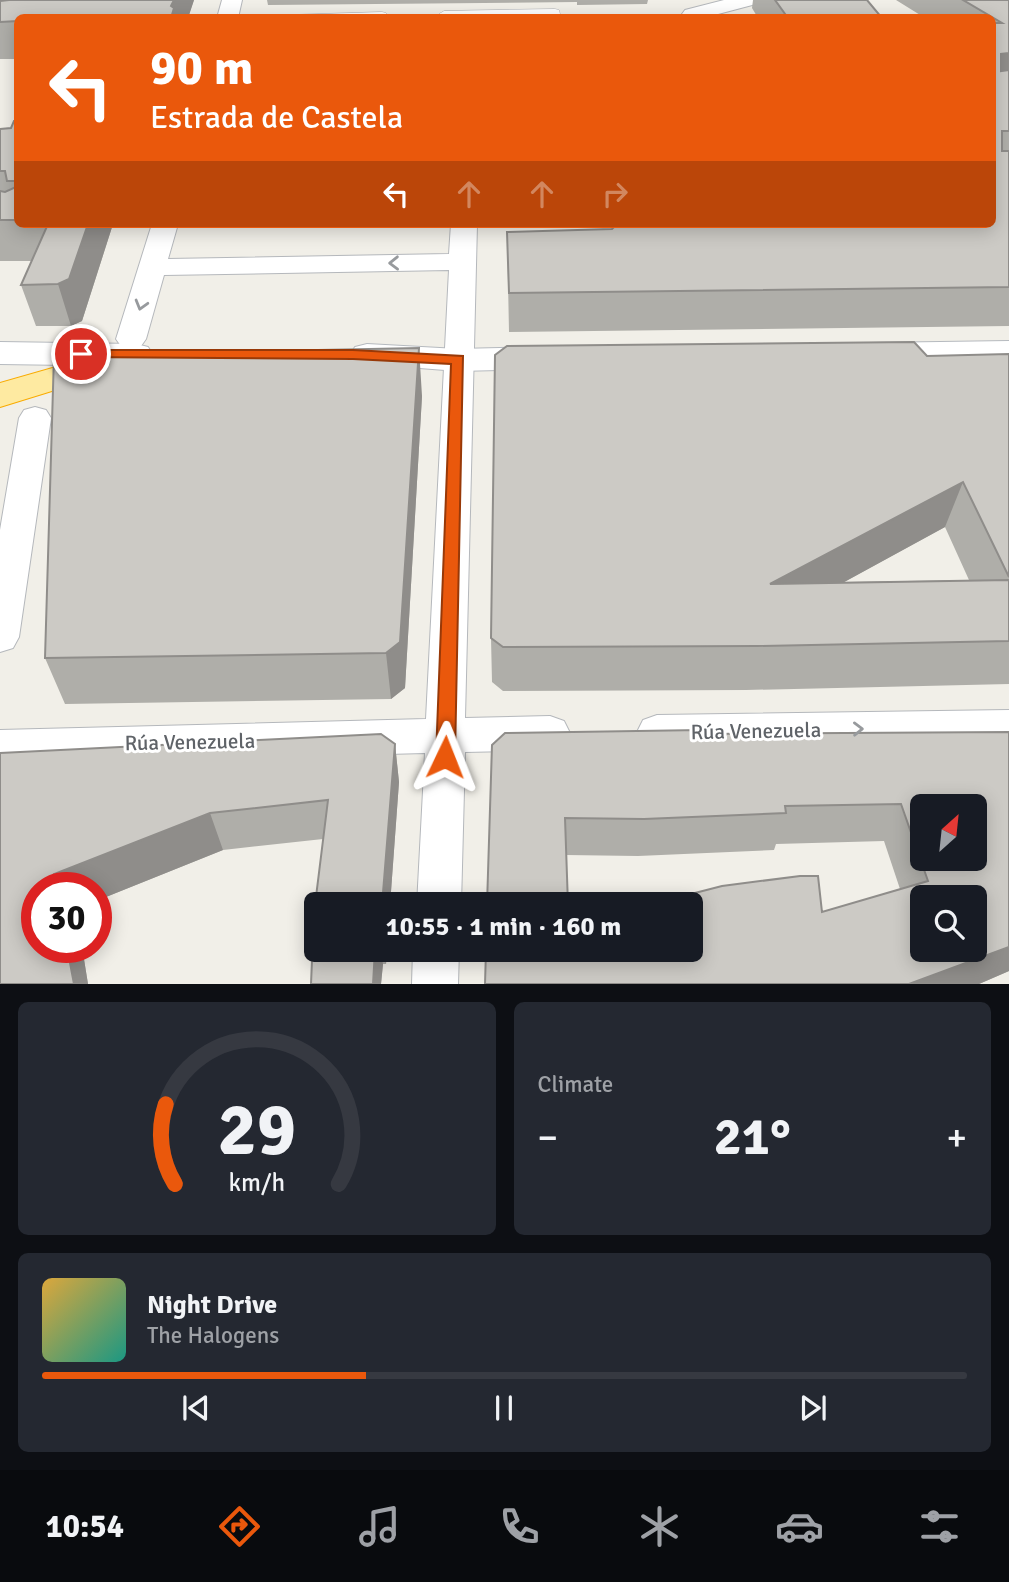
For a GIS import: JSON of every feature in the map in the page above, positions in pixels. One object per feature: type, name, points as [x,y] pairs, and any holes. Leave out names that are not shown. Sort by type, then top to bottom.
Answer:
[{"type":"highway","points":[[0,395],[59,365]]},
{"type":"main road","points":[[842,355],[1009,352]]},
{"type":"main road","points":[[0,353],[59,365]]},
{"type":"main road","points":[[0,383],[59,365],[155,358]]},
{"type":"main road","points":[[340,361],[579,358]]},
{"type":"street","points":[[691,11],[749,0]]},
{"type":"street","points":[[59,365],[104,349],[155,358],[152,267],[164,228]]},
{"type":"street","points":[[440,892],[464,228]]},
{"type":"street","points":[[152,267],[462,262]]},
{"type":"street","points":[[0,638],[35,418]]},
{"type":"street","name":"Rúa Venezuela","points":[[0,747],[446,735],[1009,727]]},
{"type":"street","points":[[435,984],[436,962]]},
{"type":"lane","points":[[444,14],[555,14]]},
{"type":"building","points":[[174,0],[171,6],[174,8],[172,14],[14,14],[14,21],[0,22],[0,1]]},
{"type":"building","points":[[775,0],[867,0],[879,14],[785,14]]},
{"type":"building","points":[[963,0],[1009,0],[1009,53],[1001,54],[1001,71],[1009,70],[1009,131],[1002,131],[1002,151],[1009,151],[1009,287],[509,293],[507,232],[613,228],[996,228],[996,23],[1002,23],[996,19],[996,14],[987,14]]},
{"type":"building","points":[[14,121],[14,181],[7,181],[5,171],[0,171],[0,129],[11,128]]},
{"type":"building","points":[[14,188],[14,220],[0,220],[0,191]]},
{"type":"building","points":[[46,228],[87,228],[69,279],[58,284],[21,285]]},
{"type":"building","points":[[914,342],[927,356],[1009,354],[1009,577],[963,482],[770,584],[1009,580],[1009,641],[503,647],[491,638],[495,355],[507,346]]},
{"type":"building","points":[[419,348],[400,642],[386,653],[45,658],[54,355]]},
{"type":"building","points":[[701,730],[702,734],[1009,732],[1009,947],[987,955],[987,885],[914,885],[928,881],[925,872],[987,872],[987,794],[910,794],[910,830],[901,804],[785,806],[786,813],[644,819],[565,818],[568,892],[487,892],[492,745],[505,733]]},
{"type":"building","points":[[381,734],[395,744],[383,892],[317,892],[328,800],[210,813],[59,872],[21,872],[21,963],[70,963],[74,984],[0,984],[0,753]]},
{"type":"building","points":[[818,876],[822,912],[910,886],[910,962],[968,962],[909,984],[485,984],[486,962],[703,962],[703,892],[699,892],[722,886]]},
{"type":"building","points":[[312,962],[374,962],[373,984],[311,984]]},
{"type":"route","points":[[81,354],[353,355],[458,360],[445,757]]}]
